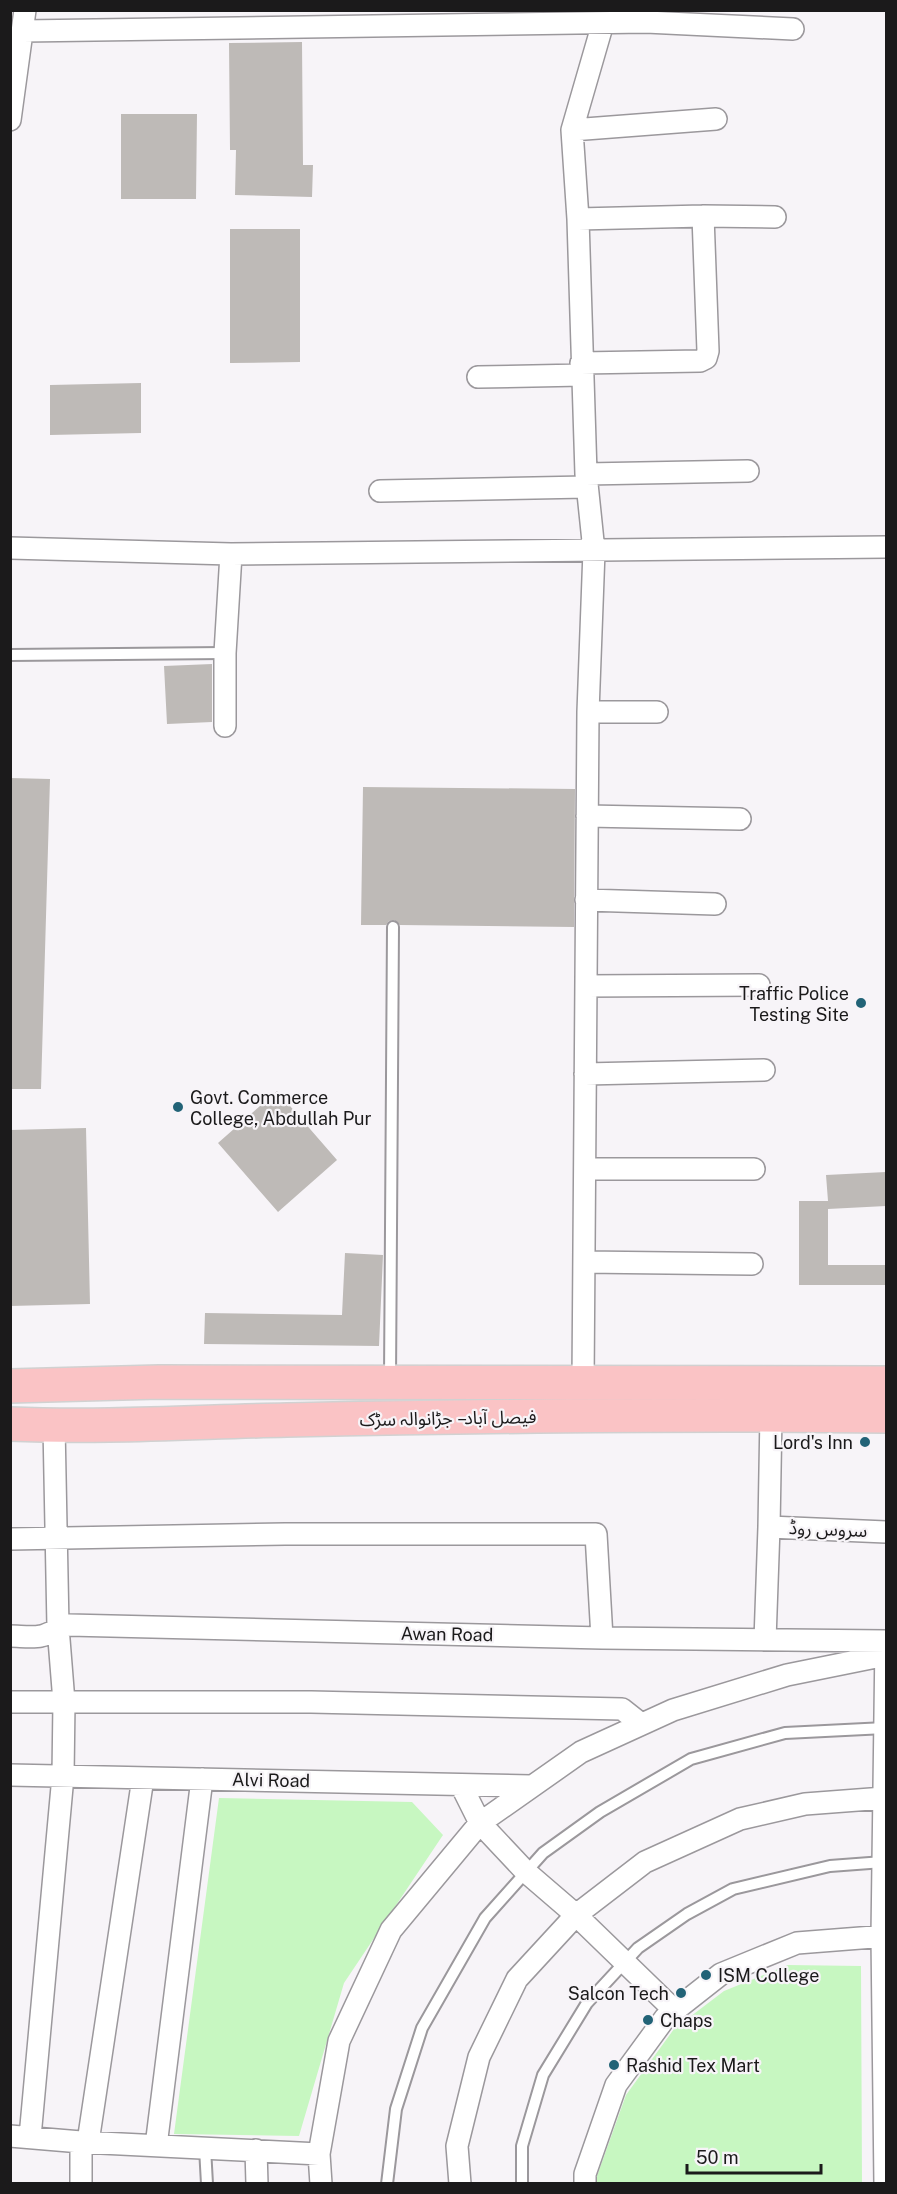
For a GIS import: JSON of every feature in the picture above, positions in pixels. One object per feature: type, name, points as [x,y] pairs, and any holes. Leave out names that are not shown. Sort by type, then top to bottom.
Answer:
[{"type":"main road","name":"فیصل آباد– جڑانوالہ سڑک","points":[[10,1386],[159,1383],[886,1383]]},
{"type":"main road","name":"فیصل آباد– جڑانوالہ سڑک","points":[[10,1424],[54,1426],[287,1420],[771,1414],[886,1416]]},
{"type":"street","points":[[10,120],[24,21],[646,22],[793,30]]},
{"type":"street","points":[[583,1383],[588,712],[594,550],[586,480],[578,219],[572,130],[603,23]]},
{"type":"street","points":[[572,130],[716,119]]},
{"type":"street","points":[[478,376],[700,361],[706,358],[708,351],[703,216]]},
{"type":"street","points":[[578,219],[775,217]]},
{"type":"street","points":[[380,491],[748,471]]},
{"type":"street","points":[[10,548],[231,554],[886,547]]},
{"type":"street","points":[[225,726],[225,653],[231,554]]},
{"type":"street","points":[[588,712],[657,712]]},
{"type":"street","points":[[587,816],[740,819]]},
{"type":"street","points":[[586,900],[715,904]]},
{"type":"street","points":[[586,987],[759,985]]},
{"type":"street","points":[[585,1074],[764,1070]]},
{"type":"street","points":[[585,1169],[754,1169]]},
{"type":"street","points":[[584,1262],[752,1264]]},
{"type":"street","points":[[765,1640],[770,1527],[771,1414]]},
{"type":"street","points":[[54,1426],[58,1627],[64,1702],[63,1776],[20,2136],[85,2142],[320,2154]]},
{"type":"street","name":"سروس روڈ","points":[[770,1527],[886,1532]]},
{"type":"street","points":[[10,1539],[285,1534],[596,1534],[602,1638]]},
{"type":"street","name":"Awan Road","points":[[10,1636],[41,1636],[50,1634],[58,1627],[69,1625],[602,1638],[886,1641]]},
{"type":"street","points":[[885,2184],[883,1862],[886,1641]]},
{"type":"street","points":[[321,2184],[320,2154],[339,2041],[391,1930],[480,1823],[581,1752],[673,1710],[787,1675],[886,1655]]},
{"type":"street","points":[[10,1702],[311,1702],[622,1709],[641,1724]]},
{"type":"street","name":"Alvi Road","points":[[10,1775],[531,1786]]},
{"type":"street","points":[[81,2184],[85,2142],[143,1778]]},
{"type":"street","points":[[156,2146],[202,1779]]},
{"type":"street","points":[[461,1785],[480,1823],[526,1872],[576,1915],[674,2010]]},
{"type":"street","points":[[460,2184],[457,2146],[479,2057],[517,1979],[576,1915],[645,1862],[741,1819],[805,1804],[884,1798]]},
{"type":"street","points":[[585,2184],[585,2174],[616,2085],[665,2018],[674,2010],[721,1974],[796,1943],[884,1936]]},
{"type":"street","points":[[256,2150],[257,2184]]},
{"type":"lane","points":[[10,655],[225,653]]},
{"type":"lane","points":[[390,1383],[393,927]]},
{"type":"lane","points":[[387,2184],[396,2109],[422,2028],[485,1917],[543,1853],[600,1812],[691,1760],[785,1733],[885,1728]]},
{"type":"lane","points":[[522,2184],[522,2146],[543,2074],[586,2003],[638,1948],[687,1914],[733,1889],[830,1866],[883,1862]]},
{"type":"lane","points":[[205,2148],[207,2184]]},
{"type":"green space","points":[[219,1798],[412,1802],[443,1835],[344,1983],[299,2136],[174,2134]]},
{"type":"green space","points":[[788,1965],[861,1966],[862,2183],[597,2183],[597,2176],[626,2095],[674,2029],[724,1991]]},
{"type":"building","points":[[302,42],[303,165],[313,165],[312,197],[235,195],[236,150],[230,150],[229,43]]},
{"type":"building","points":[[121,114],[197,114],[196,199],[121,199]]},
{"type":"building","points":[[230,229],[300,229],[300,362],[230,363]]},
{"type":"building","points":[[141,383],[141,433],[50,435],[50,385]]},
{"type":"building","points":[[212,664],[212,722],[167,724],[164,666]]},
{"type":"building","points":[[10,778],[50,779],[41,1089],[10,1089]]},
{"type":"building","points":[[363,787],[575,789],[574,927],[400,925],[394,920],[389,921],[386,925],[361,925]]},
{"type":"building","points":[[277,1091],[337,1160],[278,1212],[218,1143]]},
{"type":"building","points":[[86,1128],[90,1304],[10,1306],[10,1130]]},
{"type":"building","points":[[886,1172],[886,1206],[828,1209],[828,1265],[886,1265],[886,1285],[799,1285],[799,1201],[828,1201],[826,1175]]},
{"type":"building","points":[[345,1253],[383,1255],[379,1346],[204,1344],[205,1313],[342,1315]]},
{"type":"place","name":"Traffic Police Testing Site","points":[[861,1003]]},
{"type":"place","name":"Govt. Commerce College, Abdullah Pur","points":[[178,1107]]},
{"type":"place","name":"Lord's Inn","points":[[865,1442]]},
{"type":"place","name":"ISM College","points":[[706,1975]]},
{"type":"place","name":"Salcon Tech","points":[[681,1993]]},
{"type":"place","name":"Chaps","points":[[648,2020]]},
{"type":"place","name":"Rashid Tex Mart","points":[[614,2065]]}]
